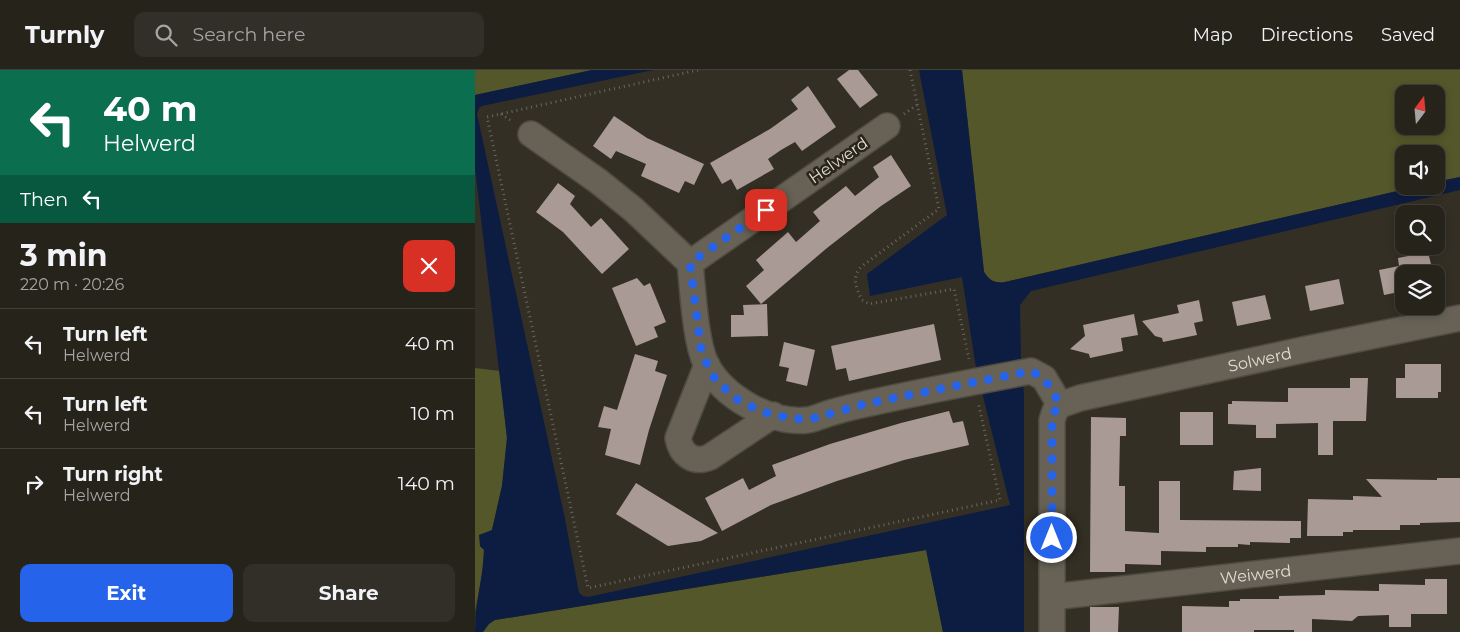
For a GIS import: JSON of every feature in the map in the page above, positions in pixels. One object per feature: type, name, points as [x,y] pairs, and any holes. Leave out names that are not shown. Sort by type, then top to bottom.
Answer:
[{"type":"street","name":"Helwerd","points":[[690,263],[895,121]]},
{"type":"street","points":[[524,129],[606,187],[647,222],[690,263],[701,349],[707,364],[715,379],[735,398],[756,409],[773,415],[807,420],[869,403],[1031,371],[1044,378],[1060,404],[1052,420],[1052,632]]},
{"type":"street","name":"Solwerd","points":[[1060,404],[1080,398],[1298,351],[1460,318]]},
{"type":"street","points":[[707,364],[678,438],[679,446],[689,458],[700,460],[710,457],[773,415]]},
{"type":"street","name":"Weiwerd","points":[[1052,598],[1460,551]]},
{"type":"path","points":[[699,70],[487,117],[588,588],[1000,500],[953,289],[869,304],[862,300],[855,283],[856,273],[862,266],[939,209],[910,70]]},
{"type":"path","points":[[895,121],[917,105]]},
{"type":"path","points":[[501,114],[524,129]]},
{"type":"green space","points":[[475,70],[592,70],[475,95]]},
{"type":"green space","points":[[962,70],[1460,70],[1460,177],[1445,180],[1445,145],[1395,145],[1395,192],[1005,282],[993,281],[984,272]]},
{"type":"green space","points":[[475,368],[500,371],[507,438],[502,486],[492,530],[480,546],[484,550],[483,570],[475,611]]},
{"type":"green space","points":[[927,550],[943,632],[475,632],[475,622]]},
{"type":"water","points":[[592,70],[653,70],[482,106],[477,114],[564,514],[579,593],[588,597],[1010,505],[976,368],[962,277],[870,296],[867,274],[947,215],[919,70],[962,70],[984,272],[995,282],[1005,282],[1395,192],[1395,195],[1439,195],[1031,291],[1020,305],[1024,394],[1024,632],[943,632],[926,550],[495,620],[483,632],[475,632],[484,550],[480,546],[479,535],[492,530],[502,486],[507,438],[475,168],[475,95]]},
{"type":"water","points":[[1460,177],[1460,190],[1445,194],[1445,180]]},
{"type":"building","points":[[849,70],[858,70],[878,95],[860,108],[837,79]]},
{"type":"building","points":[[808,86],[836,127],[802,151],[795,142],[781,150],[768,159],[774,169],[737,190],[731,179],[722,184],[710,163],[770,129],[798,109],[791,100]]},
{"type":"building","points":[[614,116],[647,138],[704,164],[694,185],[685,181],[679,193],[641,176],[646,164],[616,151],[611,159],[593,146]]},
{"type":"building","points":[[891,155],[911,186],[881,206],[827,248],[761,304],[746,286],[764,270],[756,260],[788,232],[796,242],[820,221],[813,212],[846,186],[855,196],[879,177],[873,167]]},
{"type":"building","points":[[558,183],[575,196],[570,204],[591,227],[601,218],[629,249],[602,274],[563,232],[536,212]]},
{"type":"building","points":[[1413,255],[1429,255],[1431,265],[1399,265],[1398,258]]},
{"type":"building","points":[[1395,267],[1395,293],[1384,295],[1379,270]]},
{"type":"building","points":[[637,278],[644,286],[650,283],[666,322],[654,327],[658,337],[636,346],[612,288]]},
{"type":"building","points":[[1339,279],[1344,304],[1310,311],[1305,286]]},
{"type":"building","points":[[1265,295],[1271,319],[1237,326],[1232,302]]},
{"type":"building","points":[[1199,300],[1203,321],[1194,323],[1197,335],[1163,342],[1162,338],[1155,336],[1142,321],[1179,313],[1177,305]]},
{"type":"building","points":[[767,304],[768,336],[731,337],[731,315],[744,315],[743,305]]},
{"type":"building","points":[[1134,314],[1138,335],[1121,338],[1123,351],[1090,358],[1089,354],[1070,349],[1085,336],[1083,325]]},
{"type":"building","points":[[934,324],[941,360],[849,381],[846,368],[836,370],[831,346]]},
{"type":"building","points":[[784,342],[815,350],[807,386],[786,381],[789,368],[779,366]]},
{"type":"building","points":[[635,354],[658,361],[655,371],[667,375],[640,465],[605,455],[611,429],[598,427],[604,406],[617,410]]},
{"type":"building","points":[[1405,364],[1441,364],[1441,392],[1438,392],[1438,398],[1396,398],[1396,378],[1405,378]]},
{"type":"building","points":[[1350,378],[1368,378],[1366,421],[1333,421],[1333,455],[1318,455],[1318,423],[1276,424],[1276,438],[1256,438],[1256,425],[1228,424],[1228,404],[1232,404],[1232,401],[1288,402],[1288,388],[1350,388]]},
{"type":"building","points":[[949,411],[953,423],[963,421],[969,445],[904,460],[837,481],[771,505],[722,531],[705,498],[743,478],[749,490],[776,476],[772,465],[830,444]]},
{"type":"building","points":[[1180,412],[1213,412],[1213,445],[1180,445]]},
{"type":"building","points":[[1091,417],[1126,418],[1126,436],[1120,436],[1119,486],[1125,486],[1125,531],[1159,533],[1159,481],[1180,481],[1180,520],[1301,521],[1301,538],[1290,538],[1290,543],[1250,542],[1250,545],[1238,544],[1238,547],[1206,547],[1206,552],[1161,551],[1161,565],[1125,564],[1125,572],[1090,572]]},
{"type":"building","points":[[1261,468],[1261,491],[1233,490],[1234,471]]},
{"type":"building","points":[[1437,478],[1460,478],[1460,522],[1400,525],[1400,530],[1353,530],[1353,532],[1343,532],[1343,536],[1307,536],[1308,499],[1353,500],[1353,496],[1382,497],[1366,479],[1437,480]]},
{"type":"building","points":[[636,483],[718,533],[701,541],[668,546],[616,514]]},
{"type":"building","points":[[1425,579],[1447,579],[1447,614],[1411,614],[1411,627],[1389,627],[1389,615],[1358,616],[1352,621],[1312,619],[1312,632],[1254,630],[1254,632],[1182,632],[1182,606],[1229,607],[1229,601],[1240,601],[1240,599],[1279,599],[1279,596],[1325,595],[1325,590],[1379,591],[1379,584],[1425,585]]},
{"type":"building","points":[[1090,607],[1119,607],[1118,632],[1090,632]]},
{"type":"route","points":[[766,210],[690,263],[701,349],[715,379],[735,398],[756,409],[773,415],[807,420],[869,403],[1031,371],[1044,378],[1060,404],[1052,420],[1052,538]]}]
